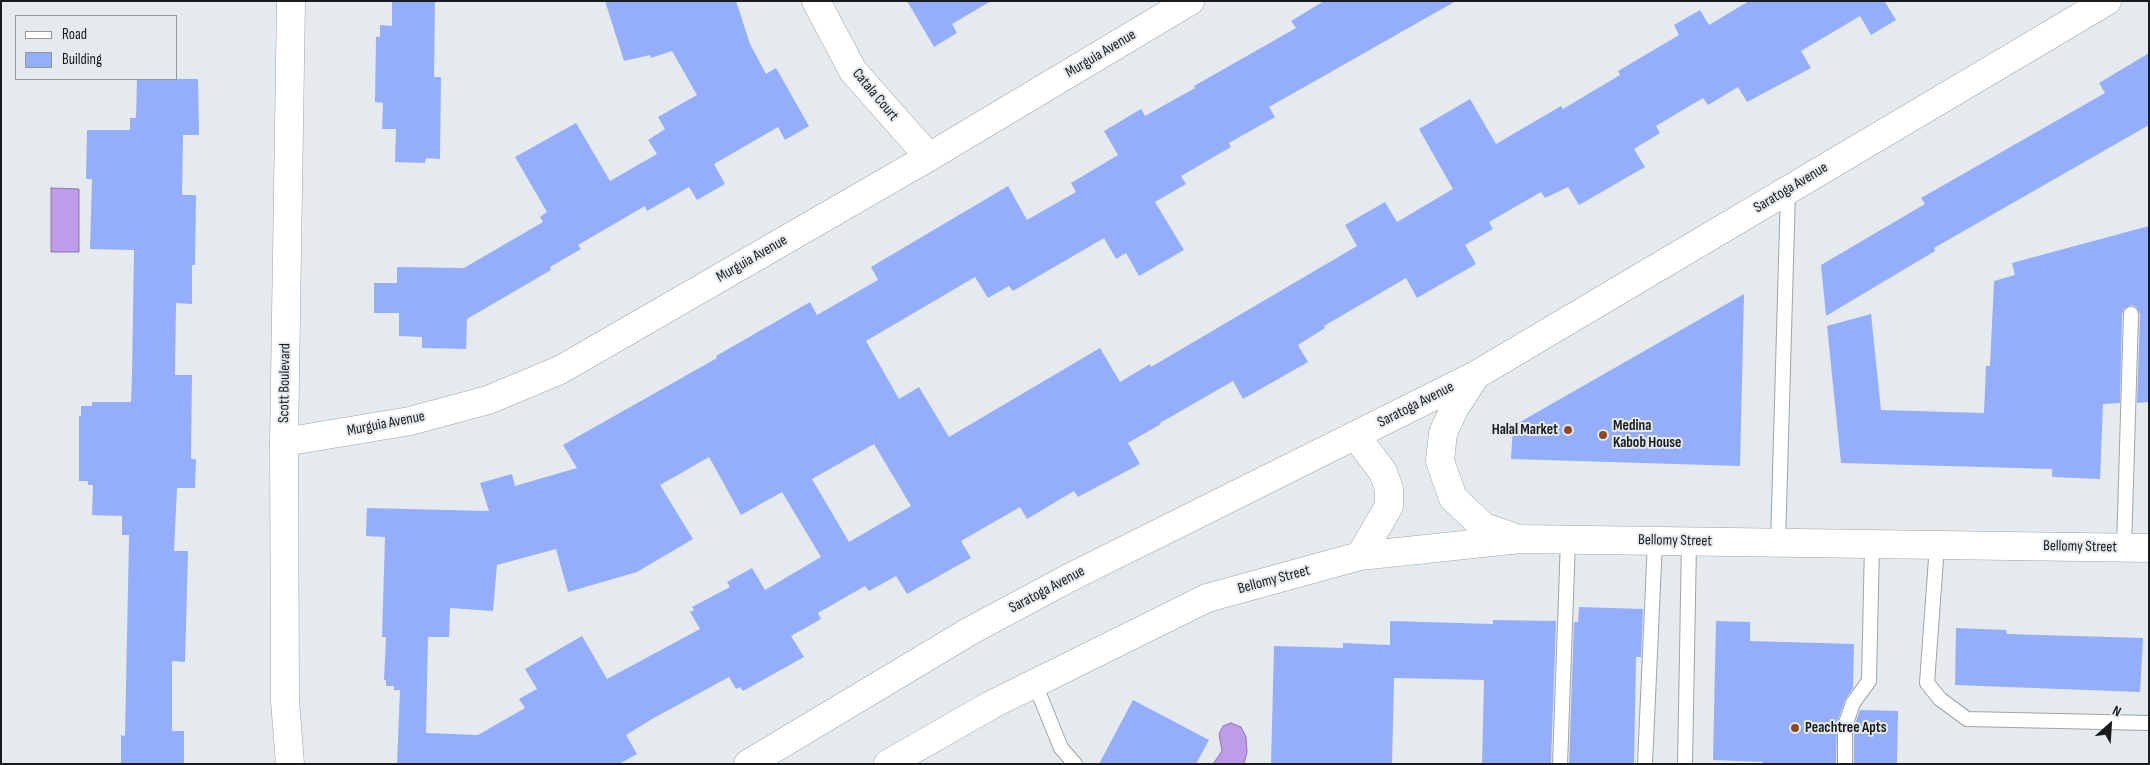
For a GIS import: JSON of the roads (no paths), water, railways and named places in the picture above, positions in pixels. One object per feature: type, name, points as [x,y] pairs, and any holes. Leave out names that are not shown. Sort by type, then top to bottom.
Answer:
[{"type":"main road","name":"Scott Boulevard","points":[[290,764],[285,701],[284,442],[291,1]]},
{"type":"main road","name":"Catala Court","points":[[816,1],[853,71],[929,157]]},
{"type":"main road","name":"Murguia Avenue","points":[[284,442],[418,419],[488,400],[560,370],[929,157],[1190,1]]},
{"type":"main road","name":"Saratoga Avenue","points":[[748,764],[970,631],[1067,579],[1476,375],[2107,1]]},
{"type":"main road","name":"Saratoga Avenue","points":[[1476,375],[1454,409],[1443,433],[1440,461],[1445,480],[1452,498],[1484,527],[1520,539]]},
{"type":"main road","points":[[1356,436],[1382,472],[1388,489],[1389,506],[1360,556]]},
{"type":"main road","name":"Bellomy Street","points":[[1035,684],[1208,598],[1360,556],[1520,539],[2136,548]]},
{"type":"main road","points":[[888,764],[991,705],[1035,684]]},
{"type":"lane","points":[[1778,543],[1788,191]]},
{"type":"lane","points":[[2131,314],[2136,548]]},
{"type":"lane","points":[[1560,764],[1568,540]]},
{"type":"lane","points":[[1645,764],[1655,541]]},
{"type":"lane","points":[[1685,764],[1689,542]]},
{"type":"lane","points":[[1845,764],[1846,726],[1853,703],[1869,682],[1872,544]]},
{"type":"lane","points":[[1937,545],[1927,683],[1940,699],[1967,719],[2149,723]]},
{"type":"lane","points":[[1035,684],[1061,748],[1075,764]]},
{"type":"place","name":"Halal Market","points":[[1568,430]]},
{"type":"place","name":"Medina Kabob House","points":[[1603,435]]},
{"type":"place","name":"Peachtree Apts","points":[[1795,728]]}]
